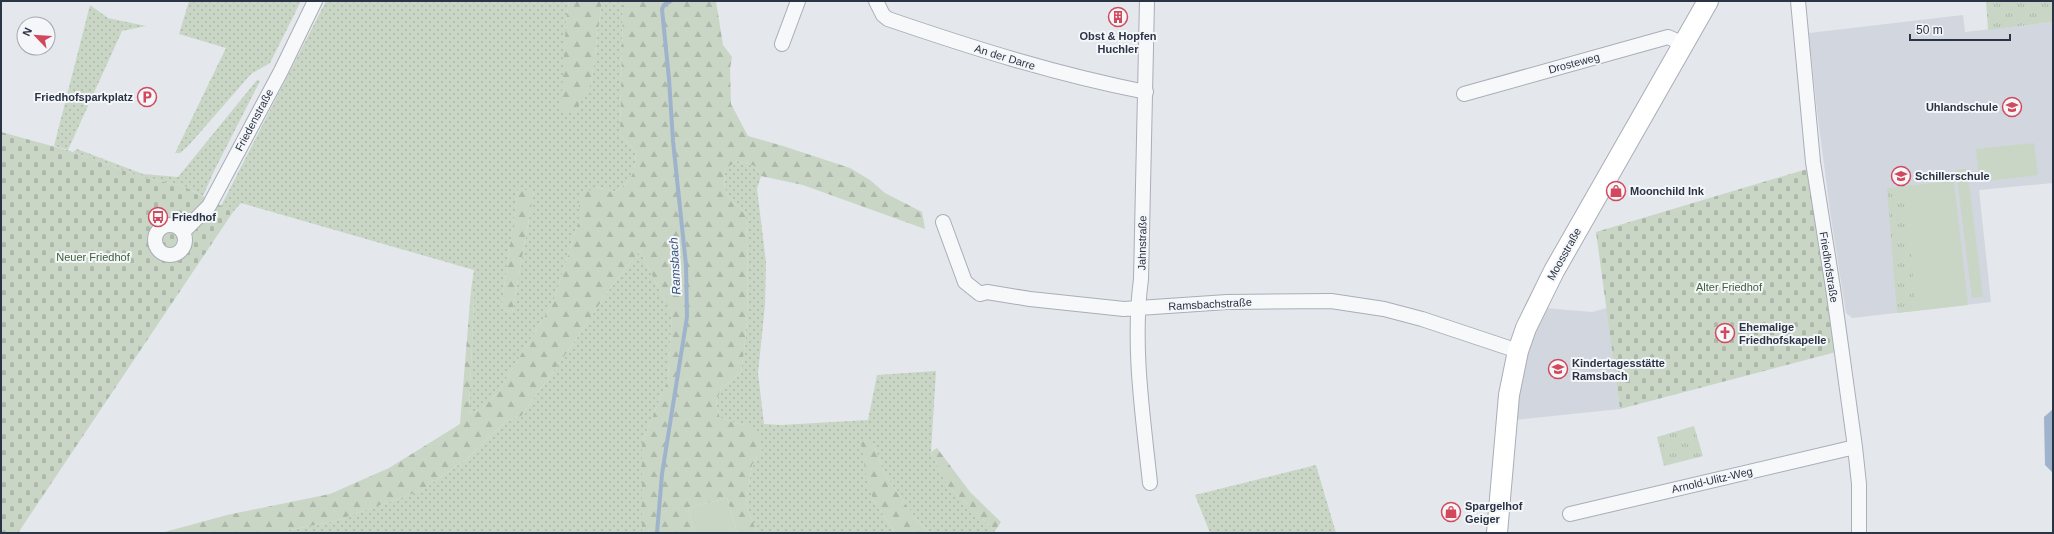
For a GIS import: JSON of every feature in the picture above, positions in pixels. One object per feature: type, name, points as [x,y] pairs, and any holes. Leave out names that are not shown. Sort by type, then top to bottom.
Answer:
[{"type":"street","name":"Friedenstraße","points":[[183,232],[209,206],[315,1]]},
{"type":"street","points":[[782,44],[798,1]]},
{"type":"street","name":"An der Darre","points":[[876,1],[883,15],[888,19],[949,40],[1076,77],[1146,92]]},
{"type":"street","name":"Jahnstraße","points":[[1147,1],[1142,279],[1137,308],[1142,406],[1150,484]]},
{"type":"street","name":"Moosstraße","points":[[1497,533],[1509,395],[1518,351],[1536,305],[1708,1]]},
{"type":"street","name":"Friedhofstraße","points":[[1798,1],[1813,162],[1834,295],[1855,447],[1858,484],[1859,533]]},
{"type":"street","name":"Drosteweg","points":[[1464,94],[1668,37],[1684,44]]},
{"type":"street","name":"Ramsbachstraße","points":[[943,222],[965,282],[980,294],[987,292],[1030,300],[1124,309],[1227,302],[1331,301],[1384,309],[1414,317],[1518,351]]},
{"type":"street","name":"Arnold-Ulitz-Weg","points":[[1570,514],[1855,447]]},
{"type":"shaded area","name":"Schillerschule","points":[[1963,15],[1965,32],[2053,22],[2053,183],[1979,190],[1991,302],[1852,318],[1846,313],[1831,218],[1817,111],[1809,33]]},
{"type":"shaded area","points":[[1545,308],[1592,312],[1607,308],[1620,409],[1515,420],[1528,349]]},
{"type":"green space","points":[[189,1],[301,1],[270,63],[251,74],[189,145],[180,153],[175,153],[226,48],[179,34]]},
{"type":"green space","points":[[326,1],[569,1],[566,21],[591,84],[602,1],[623,1],[620,135],[636,152],[635,165],[632,175],[626,184],[615,192],[597,187],[579,205],[579,220],[553,303],[498,392],[481,410],[469,413],[474,299],[471,290],[474,270],[241,203],[233,212],[221,206]],"holes":[[[518,190],[534,191],[512,313],[501,308]]]},
{"type":"green space","points":[[569,1],[602,1],[591,84],[574,114],[561,109],[566,21]]},
{"type":"green space","points":[[623,1],[716,1],[723,45],[732,57],[730,69],[731,104],[748,136],[850,168],[870,180],[885,193],[922,212],[925,229],[803,185],[761,176],[755,166],[738,161],[726,168],[724,184],[725,190],[730,199],[746,214],[748,274],[747,313],[741,372],[721,389],[716,403],[720,418],[748,426],[757,432],[762,449],[752,465],[746,504],[757,533],[737,533],[727,498],[688,508],[694,533],[642,533],[642,443],[668,379],[672,315],[640,251],[613,284],[570,348],[521,416],[506,421],[467,459],[420,491],[335,521],[274,533],[161,533],[227,515],[330,494],[389,468],[460,424],[471,290],[474,299],[469,413],[481,410],[498,392],[553,303],[579,220],[579,205],[582,194],[597,187],[615,192],[626,184],[632,175],[635,165],[636,152],[620,135]]},
{"type":"green space","points":[[1986,1],[2053,1],[2053,22],[1988,30]]},
{"type":"green space","points":[[90,5],[108,18],[146,26],[122,31],[68,150],[54,146]]},
{"type":"green space","points":[[257,80],[260,81],[214,171],[203,196],[183,186],[141,177],[73,152],[77,149],[143,174],[178,177]]},
{"type":"green space","name":"Neuer Friedhof","points":[[1,132],[70,151],[141,177],[183,186],[233,212],[18,533],[1,533]]},
{"type":"green space","points":[[2034,143],[2038,175],[1979,182],[1976,149]]},
{"type":"green space","points":[[738,161],[755,166],[761,176],[757,189],[766,262],[765,305],[758,373],[764,424],[781,425],[868,420],[877,375],[936,371],[931,452],[948,486],[995,531],[995,533],[930,533],[917,520],[885,475],[873,443],[873,499],[895,533],[757,533],[746,504],[752,465],[762,449],[748,426],[720,418],[716,403],[721,389],[741,372],[746,333],[748,274],[746,214],[730,199],[725,190],[724,184],[726,168]]},
{"type":"green space","name":"Alter Friedhof","points":[[1807,169],[1836,352],[1620,409],[1596,232]]},
{"type":"green space","points":[[1967,169],[1983,297],[1972,298],[1956,170]]},
{"type":"green space","points":[[1954,181],[1968,305],[1916,311],[1906,186]]},
{"type":"green space","points":[[1906,186],[1916,311],[1897,313],[1887,188]]},
{"type":"green space","points":[[518,189],[534,191],[512,313],[501,308]]},
{"type":"green space","points":[[640,251],[672,315],[668,379],[642,443],[642,533],[274,533],[335,521],[420,491],[467,459],[506,421],[521,416],[570,348],[613,284]]},
{"type":"green space","points":[[1694,426],[1703,456],[1664,466],[1657,437]]},
{"type":"green space","points":[[867,440],[873,443],[885,475],[917,520],[930,533],[895,533],[873,499],[866,476],[861,442]]},
{"type":"green space","points":[[937,448],[970,492],[1001,522],[995,531],[948,486],[931,452]]},
{"type":"green space","points":[[1316,465],[1336,533],[1210,533],[1195,495]]},
{"type":"green space","points":[[727,498],[737,533],[694,533],[688,508]]},
{"type":"water","points":[[2053,409],[2052,472],[2045,465],[2044,417]]},
{"type":"waterway","name":"Ramsbach","points":[[657,533],[662,474],[687,317],[686,265],[673,141],[662,9],[664,5],[671,1]]},
{"type":"place","name":"Obst & Hopfen Huchler","points":[[1118,17]]},
{"type":"place","name":"Friedhofsparkplatz","points":[[147,97]]},
{"type":"place","name":"Uhlandschule","points":[[2012,107]]},
{"type":"place","name":"Schillerschule","points":[[1901,176]]},
{"type":"place","name":"Moonchild Ink","points":[[1616,191]]},
{"type":"place","name":"Friedhof","points":[[158,217]]},
{"type":"place","name":"Ehemalige Friedhofskapelle","points":[[1725,333]]},
{"type":"place","name":"Kindertagesstätte Ramsbach","points":[[1558,369]]},
{"type":"place","name":"Spargelhof Geiger","points":[[1451,512]]}]
